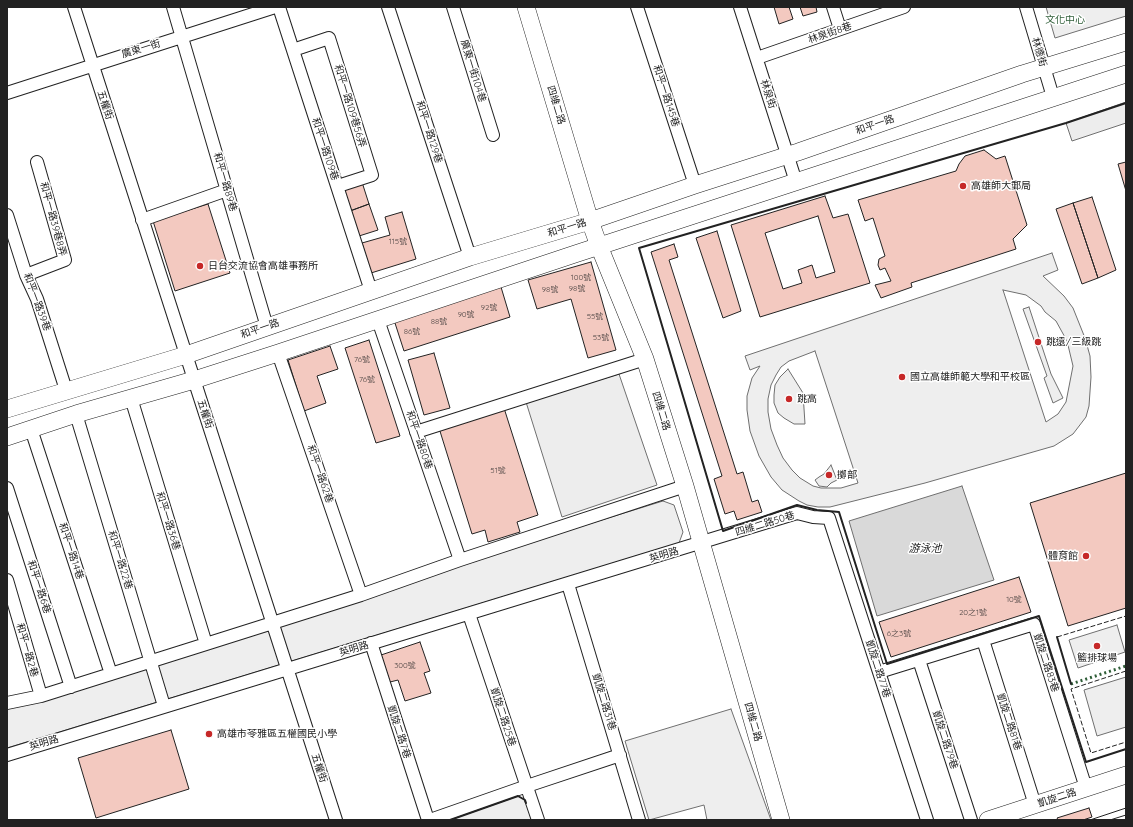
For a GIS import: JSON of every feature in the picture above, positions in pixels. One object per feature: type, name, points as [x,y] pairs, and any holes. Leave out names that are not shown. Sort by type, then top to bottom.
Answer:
[{"type":"street","name":"五權街","points":[[74,7],[336,820]]},
{"type":"street","name":"和平一路89巷","points":[[173,7],[267,327]]},
{"type":"street","name":"廣東一街","points":[[7,93],[275,7]]},
{"type":"street","name":"和平一路109巷","points":[[279,7],[371,290]]},
{"type":"street","name":"和平一路129巷","points":[[388,7],[470,257]]},
{"type":"street","name":"廣東一街104巷","points":[[453,7],[493,134]]},
{"type":"street","name":"四維二路","points":[[526,7],[590,221],[645,359],[685,486],[781,820]]},
{"type":"street","name":"和平一路145巷","points":[[637,7],[695,185]]},
{"type":"street","name":"林泉街","points":[[740,7],[796,182]]},
{"type":"street","points":[[833,7],[840,29]]},
{"type":"street","name":"林泉街8巷","points":[[757,58],[904,7]]},
{"type":"street","name":"林德街","points":[[1026,7],[1053,97]]},
{"type":"street","name":"和平一路109巷56弄","points":[[293,50],[329,38],[372,175],[338,186]]},
{"type":"street","name":"和平一路","points":[[7,409],[186,355],[470,257],[590,221],[1044,67],[1126,42]]},
{"type":"street","points":[[7,437],[76,414],[194,380],[278,353],[599,246],[1126,74]]},
{"type":"street","name":"和平一路39巷8弄","points":[[26,275],[65,260],[37,162]]},
{"type":"street","points":[[142,220],[227,190]]},
{"type":"street","name":"和平一路39巷","points":[[7,215],[26,275],[37,299],[66,390]]},
{"type":"street","name":"和平一路80巷","points":[[378,320],[460,560]]},
{"type":"street","name":"和平一路62巷","points":[[278,353],[361,595]]},
{"type":"street","points":[[416,432],[645,359]]},
{"type":"street","name":"和平一路36巷","points":[[131,398],[206,644]]},
{"type":"street","name":"和平一路22巷","points":[[76,414],[164,706]]},
{"type":"street","name":"和平一路14巷","points":[[31,429],[111,674]]},
{"type":"street","points":[[7,703],[41,696],[71,687],[361,595],[460,560],[685,486]]},
{"type":"street","name":"和平一路6巷","points":[[7,488],[71,687]]},
{"type":"street","name":"四維二路50巷","points":[[702,543],[797,513],[813,517],[829,518]]},
{"type":"street","name":"凱旋二路77巷","points":[[829,518],[927,820]]},
{"type":"street","name":"英明路","points":[[7,755],[702,543]]},
{"type":"street","name":"和平一路2巷","points":[[7,580],[41,696]]},
{"type":"street","name":"凱旋二路31巷","points":[[568,584],[639,820]]},
{"type":"street","name":"凱旋二路25巷","points":[[469,614],[538,820]]},
{"type":"street","name":"凱旋二路83巷","points":[[879,672],[1034,624],[1086,788]]},
{"type":"street","name":"凱旋二路81巷","points":[[983,640],[1035,804]]},
{"type":"street","name":"凱旋二路7巷","points":[[371,644],[429,820]]},
{"type":"street","name":"凱旋二路79巷","points":[[919,660],[971,820]]},
{"type":"street","points":[[429,820],[620,755]]},
{"type":"street","name":"凱旋二路","points":[[988,820],[1126,775]]},
{"type":"green space","name":"文化中心","points":[[1046,7],[1126,7],[1126,16],[1055,38]]},
{"type":"green space","points":[[1052,253],[1058,270],[1043,276],[1064,296],[1073,308],[1085,338],[1090,356],[1091,377],[1089,406],[1086,417],[1073,434],[1054,446],[925,483],[830,507],[818,507],[807,505],[782,490],[771,477],[759,456],[750,431],[747,396],[752,378],[760,366],[750,370],[745,356]],"holes":[[[1003,290],[1026,295],[1041,306],[1045,312],[1056,321],[1067,341],[1073,366],[1066,402],[1058,414],[1046,422]],[[815,351],[858,483],[841,488],[821,488],[813,486],[800,478],[783,458],[771,429],[768,412],[768,399],[771,385],[776,375],[781,367],[789,361]]]},
{"type":"green space","name":"跳遠/三級跳","points":[[1029,307],[1051,374],[1063,398],[1053,403],[1044,378],[1047,376],[1023,309]]},
{"type":"green space","name":"跳高","points":[[788,369],[803,393],[805,424],[794,424],[784,418],[778,413],[774,403],[775,385]]},
{"type":"green space","name":"擲部","points":[[831,465],[837,480],[827,487],[819,486],[815,480],[824,474]]},
{"type":"green space","points":[[663,501],[674,505],[683,532],[679,543],[7,748],[7,704]]},
{"type":"green space","name":"籃排球場","points":[[1117,625],[1125,652],[1078,668],[1069,640]]},
{"type":"green space","points":[[1126,677],[1126,727],[1097,736],[1084,690]]},
{"type":"green space","points":[[731,709],[771,820],[707,820],[704,805],[649,820],[625,741]]},
{"type":"green space","points":[[518,796],[525,800],[532,820],[450,820]]},
{"type":"shaded area","points":[[1126,102],[1126,123],[1072,141],[1066,123]]},
{"type":"shaded area","points":[[619,374],[657,485],[562,517],[526,402]]},
{"type":"water","name":"游泳池","points":[[962,486],[994,580],[877,616],[849,521]]},
{"type":"building","points":[[774,7],[789,7],[793,19],[779,24]]},
{"type":"building","points":[[800,7],[816,7],[817,12],[803,16]]},
{"type":"building","points":[[984,150],[996,159],[1005,156],[1027,225],[1013,239],[1016,249],[911,283],[912,287],[881,298],[875,285],[891,281],[885,268],[880,270],[878,265],[879,259],[885,256],[873,218],[865,221],[858,200],[956,171],[965,156]]},
{"type":"building","points":[[1126,162],[1126,191],[1118,164]]},
{"type":"building","points":[[361,179],[369,204],[350,211],[342,186]]},
{"type":"building","points":[[825,196],[833,218],[848,214],[870,283],[760,317],[731,225]],"holes":[[[818,216],[835,272],[816,278],[812,265],[798,270],[802,283],[783,289],[765,233]]]},
{"type":"building","points":[[1092,197],[1116,270],[1098,278],[1073,203]]},
{"type":"building","points":[[1073,203],[1098,278],[1082,284],[1056,209]]},
{"type":"building","points":[[208,204],[230,273],[175,291],[153,221]]},
{"type":"building","points":[[369,204],[378,230],[359,236],[350,211]]},
{"type":"building","points":[[402,212],[416,259],[371,273],[362,243],[390,235],[385,217]]},
{"type":"building","points":[[717,231],[741,311],[723,318],[696,238]]},
{"type":"building","points":[[674,244],[678,257],[669,260],[737,474],[743,472],[752,502],[758,500],[762,512],[737,520],[734,511],[725,514],[714,479],[722,476],[651,252]]},
{"type":"building","points":[[591,262],[616,350],[588,358],[571,299],[537,309],[528,280]]},
{"type":"building","points":[[501,287],[510,317],[404,351],[394,320]]},
{"type":"building","points":[[369,340],[400,436],[376,443],[345,348]]},
{"type":"building","points":[[330,346],[338,369],[317,376],[326,403],[304,411],[288,360]]},
{"type":"building","points":[[434,353],[450,408],[424,415],[408,360]]},
{"type":"building","points":[[504,408],[538,515],[517,522],[520,532],[488,542],[485,530],[472,534],[439,428]]},
{"type":"building","name":"體育館","points":[[1126,473],[1126,608],[1068,626],[1030,503]]},
{"type":"building","points":[[1019,577],[1031,612],[891,657],[879,622]]},
{"type":"building","points":[[420,642],[430,671],[424,673],[431,693],[405,701],[398,680],[390,682],[381,655]]},
{"type":"building","points":[[171,730],[189,789],[96,818],[78,758]]},
{"type":"building","points":[[1089,808],[1092,817],[1083,820],[1058,820],[1057,818]]},
{"type":"tram line","points":[[1090,820],[1126,808]]},
{"type":"tram line","points":[[1110,820],[1126,815]]},
{"type":"hedge","points":[[1071,684],[1126,666]]},
{"type":"fence","points":[[1057,637],[1126,616]]},
{"type":"fence","points":[[1126,671],[1071,689],[1091,753],[1126,742]]},
{"type":"wall","points":[[1126,103],[1066,123],[639,248],[723,531],[797,505],[817,510],[839,512],[887,664],[1039,616],[1086,762],[1126,749]]},
{"type":"wall","points":[[1057,637],[1071,684]]},
{"type":"wall","points":[[450,820],[518,796],[525,800],[526,803]]},
{"type":"place","name":"高雄師大郵局","points":[[963,186]]},
{"type":"place","name":"日台交流協會高雄事務所","points":[[200,266]]},
{"type":"place","name":"跳遠/三級跳","points":[[1038,342]]},
{"type":"place","name":"國立高雄師範大學和平校區","points":[[902,377]]},
{"type":"place","name":"跳高","points":[[789,399]]},
{"type":"place","name":"擲部","points":[[829,475]]},
{"type":"place","name":"體育館","points":[[1086,556]]},
{"type":"place","name":"籃排球場","points":[[1097,646]]},
{"type":"place","name":"高雄市苓雅區五權國民小學","points":[[209,734]]}]
